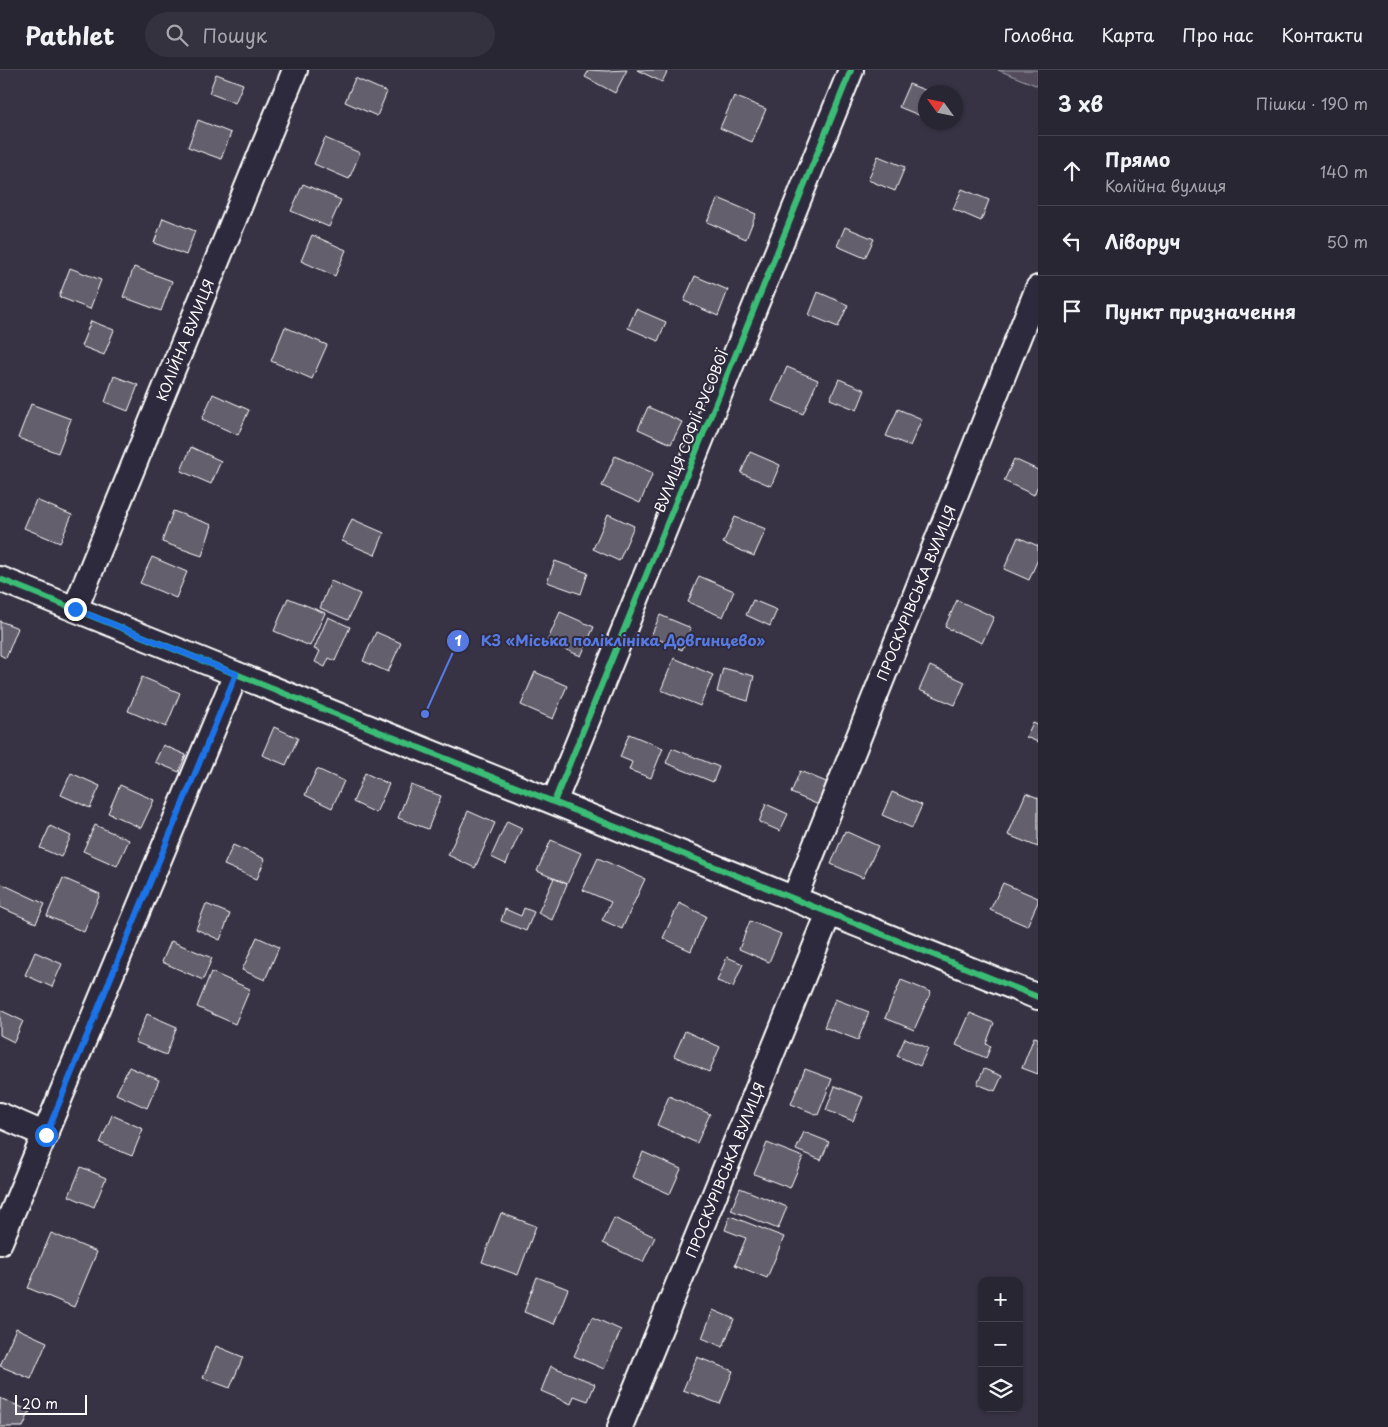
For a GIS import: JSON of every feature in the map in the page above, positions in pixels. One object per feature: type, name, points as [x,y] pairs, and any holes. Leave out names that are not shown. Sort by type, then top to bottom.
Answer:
[{"type":"street","name":"КОЛІЙНА ВУЛИЦЯ","points":[[75,609],[295,70]]},
{"type":"street","name":"ВУЛИЦЯ СОФІЇ РУСОВОЇ","points":[[554,802],[851,70]]},
{"type":"street","name":"ПРОСКУРІВСЬКА ВУЛИЦЯ","points":[[794,898],[1038,288]]},
{"type":"street","points":[[0,579],[829,913],[1036,990]]},
{"type":"street","points":[[0,1242],[236,674]]},
{"type":"street","name":"ПРОСКУРІВСЬКА ВУЛИЦЯ","points":[[620,1427],[829,913]]},
{"type":"street","points":[[0,1115],[46,1135]]},
{"type":"shaded area","points":[[998,70],[1038,70],[1038,86]]},
{"type":"building","points":[[589,70],[627,70],[615,93],[585,77]]},
{"type":"building","points":[[637,70],[668,70],[662,82]]},
{"type":"building","points":[[216,74],[243,84],[235,103],[209,93]]},
{"type":"building","points":[[355,78],[387,92],[377,116],[345,102]]},
{"type":"building","points":[[909,84],[918,87],[918,115],[899,107]]},
{"type":"building","points":[[734,96],[766,109],[752,142],[720,128]]},
{"type":"building","points":[[198,120],[231,133],[221,159],[188,147]]},
{"type":"building","points":[[325,138],[360,153],[349,179],[314,164]]},
{"type":"building","points":[[878,156],[905,167],[895,191],[868,180]]},
{"type":"building","points":[[303,184],[341,200],[329,227],[291,211]]},
{"type":"building","points":[[962,189],[989,200],[981,221],[953,209]]},
{"type":"building","points":[[718,198],[756,214],[746,239],[707,222]]},
{"type":"building","points":[[163,218],[195,231],[186,255],[154,243]]},
{"type":"building","points":[[845,227],[874,239],[865,258],[837,246]]},
{"type":"building","points":[[312,235],[346,250],[335,276],[301,261]]},
{"type":"building","points":[[134,267],[172,281],[161,311],[123,297]]},
{"type":"building","points":[[70,268],[101,280],[90,309],[59,297]]},
{"type":"building","points":[[695,276],[728,290],[718,316],[684,301]]},
{"type":"building","points":[[818,292],[848,305],[838,327],[809,315]]},
{"type":"building","points":[[636,309],[666,322],[658,341],[628,328]]},
{"type":"building","points":[[91,321],[114,330],[104,355],[81,346]]},
{"type":"building","points":[[285,327],[327,345],[312,379],[271,361]]},
{"type":"building","points":[[787,367],[818,380],[803,414],[772,401]]},
{"type":"building","points":[[114,376],[138,385],[128,411],[105,402]]},
{"type":"building","points":[[839,379],[865,390],[857,410],[830,399]]},
{"type":"building","points":[[213,394],[249,410],[238,435],[202,419]]},
{"type":"building","points":[[31,404],[71,419],[58,453],[18,438]]},
{"type":"building","points":[[648,407],[682,422],[671,444],[638,429]]},
{"type":"building","points":[[898,409],[922,419],[910,446],[886,436]]},
{"type":"building","points":[[191,447],[221,461],[211,484],[181,471]]},
{"type":"building","points":[[750,452],[780,465],[771,486],[741,473]]},
{"type":"building","points":[[615,456],[653,473],[640,503],[602,486]]},
{"type":"building","points":[[1014,459],[1038,470],[1038,485],[1034,495],[1004,481]]},
{"type":"building","points":[[36,500],[72,515],[60,543],[24,528]]},
{"type":"building","points":[[173,511],[212,525],[202,556],[162,542]]},
{"type":"building","points":[[608,514],[634,526],[619,561],[593,549]]},
{"type":"building","points":[[735,517],[766,529],[754,556],[723,543]]},
{"type":"building","points":[[352,519],[384,533],[375,555],[342,541]]},
{"type":"building","points":[[1018,537],[1038,546],[1038,559],[1029,580],[1004,569]]},
{"type":"building","points":[[152,557],[187,572],[176,598],[140,583]]},
{"type":"building","points":[[555,561],[588,573],[581,594],[547,582]]},
{"type":"building","points":[[699,576],[734,591],[723,617],[688,602]]},
{"type":"building","points":[[331,581],[360,594],[348,620],[320,608]]},
{"type":"building","points":[[288,598],[325,613],[310,646],[274,631]]},
{"type":"building","points":[[753,600],[777,610],[770,626],[746,615]]},
{"type":"building","points":[[957,600],[994,617],[982,643],[945,627]]},
{"type":"building","points":[[560,612],[594,627],[581,656],[547,642]]},
{"type":"building","points":[[660,615],[691,628],[682,650],[651,636]]},
{"type":"building","points":[[328,617],[350,627],[335,661],[329,658],[325,667],[315,662],[320,651],[314,649]]},
{"type":"building","points":[[0,621],[18,628],[6,658],[0,655]]},
{"type":"building","points":[[376,632],[401,643],[388,672],[363,661]]},
{"type":"building","points":[[674,658],[713,675],[700,706],[661,690]]},
{"type":"building","points":[[930,666],[965,682],[955,705],[919,690]]},
{"type":"building","points":[[723,668],[754,676],[748,701],[717,692]]},
{"type":"building","points":[[535,672],[567,686],[553,719],[521,705]]},
{"type":"building","points":[[142,677],[180,693],[166,727],[128,711]]},
{"type":"building","points":[[1033,723],[1038,725],[1038,742],[1026,737]]},
{"type":"building","points":[[274,727],[298,738],[286,765],[262,755]]},
{"type":"building","points":[[629,734],[663,748],[651,778],[629,770],[632,762],[620,757]]},
{"type":"building","points":[[163,745],[186,755],[179,772],[155,762]]},
{"type":"building","points":[[672,748],[719,767],[713,782],[666,763]]},
{"type":"building","points":[[317,769],[344,781],[332,808],[305,795]]},
{"type":"building","points":[[800,771],[831,784],[821,806],[791,793]]},
{"type":"building","points":[[71,773],[100,786],[90,808],[61,795]]},
{"type":"building","points":[[365,773],[389,784],[376,813],[353,802]]},
{"type":"building","points":[[120,785],[154,800],[141,828],[108,813]]},
{"type":"building","points":[[411,785],[441,796],[428,829],[398,818]]},
{"type":"building","points":[[892,792],[922,805],[912,828],[882,815]]},
{"type":"building","points":[[1026,793],[1038,798],[1038,847],[1008,835]]},
{"type":"building","points":[[766,804],[788,814],[780,831],[759,822]]},
{"type":"building","points":[[468,811],[495,823],[475,868],[448,855]]},
{"type":"building","points":[[507,821],[522,828],[506,864],[491,857]]},
{"type":"building","points":[[95,825],[129,840],[117,866],[83,851]]},
{"type":"building","points":[[50,826],[71,836],[61,857],[40,848]]},
{"type":"building","points":[[845,831],[878,846],[863,878],[831,864]]},
{"type":"building","points":[[551,840],[581,853],[567,884],[537,871]]},
{"type":"building","points":[[233,845],[265,859],[257,879],[224,865]]},
{"type":"building","points":[[598,858],[645,879],[622,929],[602,920],[611,902],[583,890]]},
{"type":"building","points":[[63,878],[100,894],[84,932],[47,916]]},
{"type":"building","points":[[554,878],[567,884],[552,920],[538,913]]},
{"type":"building","points":[[0,883],[45,904],[36,923],[0,907]]},
{"type":"building","points":[[1003,883],[1038,898],[1027,926],[990,910]]},
{"type":"building","points":[[679,903],[706,916],[691,951],[663,938]]},
{"type":"building","points":[[206,904],[230,914],[220,940],[196,929]]},
{"type":"building","points":[[524,908],[534,912],[526,931],[501,921],[505,909],[521,916]]},
{"type":"building","points":[[750,921],[781,934],[769,962],[739,949]]},
{"type":"building","points":[[257,937],[279,947],[265,980],[242,970]]},
{"type":"building","points":[[171,941],[212,958],[203,980],[162,962]]},
{"type":"building","points":[[35,952],[62,964],[52,987],[25,975]]},
{"type":"building","points":[[727,957],[743,964],[733,987],[717,981]]},
{"type":"building","points":[[211,972],[250,989],[235,1024],[197,1007]]},
{"type":"building","points":[[901,980],[931,992],[914,1030],[885,1018]]},
{"type":"building","points":[[835,999],[869,1012],[858,1040],[824,1027]]},
{"type":"building","points":[[0,1010],[23,1021],[14,1042],[0,1035]]},
{"type":"building","points":[[970,1013],[994,1023],[986,1044],[991,1046],[986,1058],[956,1045]]},
{"type":"building","points":[[147,1014],[177,1027],[166,1055],[135,1042]]},
{"type":"building","points":[[685,1031],[720,1047],[709,1072],[674,1056]]},
{"type":"building","points":[[1034,1037],[1038,1038],[1038,1074],[1022,1068]]},
{"type":"building","points":[[905,1038],[928,1048],[920,1066],[897,1056]]},
{"type":"building","points":[[129,1067],[159,1080],[147,1108],[116,1094]]},
{"type":"building","points":[[805,1069],[832,1079],[818,1115],[791,1104]]},
{"type":"building","points":[[984,1069],[1002,1076],[995,1091],[977,1084]]},
{"type":"building","points":[[835,1086],[863,1097],[853,1121],[826,1110]]},
{"type":"building","points":[[669,1096],[710,1114],[697,1143],[657,1125]]},
{"type":"building","points":[[112,1115],[143,1129],[132,1156],[100,1143]]},
{"type":"building","points":[[804,1132],[829,1142],[821,1160],[796,1150]]},
{"type":"building","points":[[767,1143],[803,1157],[790,1188],[754,1174]]},
{"type":"building","points":[[643,1152],[681,1169],[670,1194],[632,1177]]},
{"type":"building","points":[[81,1167],[106,1178],[94,1207],[69,1196]]},
{"type":"building","points":[[740,1188],[787,1207],[778,1229],[731,1210]]},
{"type":"building","points":[[501,1213],[536,1226],[518,1275],[482,1262]]},
{"type":"building","points":[[730,1216],[784,1237],[767,1278],[735,1265],[746,1238],[725,1230]]},
{"type":"building","points":[[614,1218],[655,1237],[643,1262],[603,1243]]},
{"type":"building","points":[[51,1233],[97,1252],[74,1307],[28,1288]]},
{"type":"building","points":[[537,1277],[568,1289],[554,1324],[524,1312]]},
{"type":"building","points":[[713,1310],[734,1319],[723,1347],[702,1338]]},
{"type":"building","points":[[592,1317],[621,1330],[604,1369],[574,1356]]},
{"type":"building","points":[[16,1328],[47,1342],[31,1379],[0,1366]]},
{"type":"building","points":[[216,1346],[243,1357],[230,1388],[203,1378]]},
{"type":"building","points":[[697,1357],[733,1371],[720,1404],[683,1390]]},
{"type":"building","points":[[551,1366],[595,1384],[588,1401],[574,1396],[571,1404],[541,1391]]},
{"type":"building","points":[[0,1398],[30,1411],[23,1427],[0,1427]]},
{"type":"cycle path","points":[[554,802],[851,70]]},
{"type":"cycle path","points":[[0,579],[1038,997]]},
{"type":"place","name":"КЗ «Міська поліклініка Довгинцево»","points":[[425,714]]},
{"type":"route","points":[[46,1135],[236,674],[75,609]]}]
